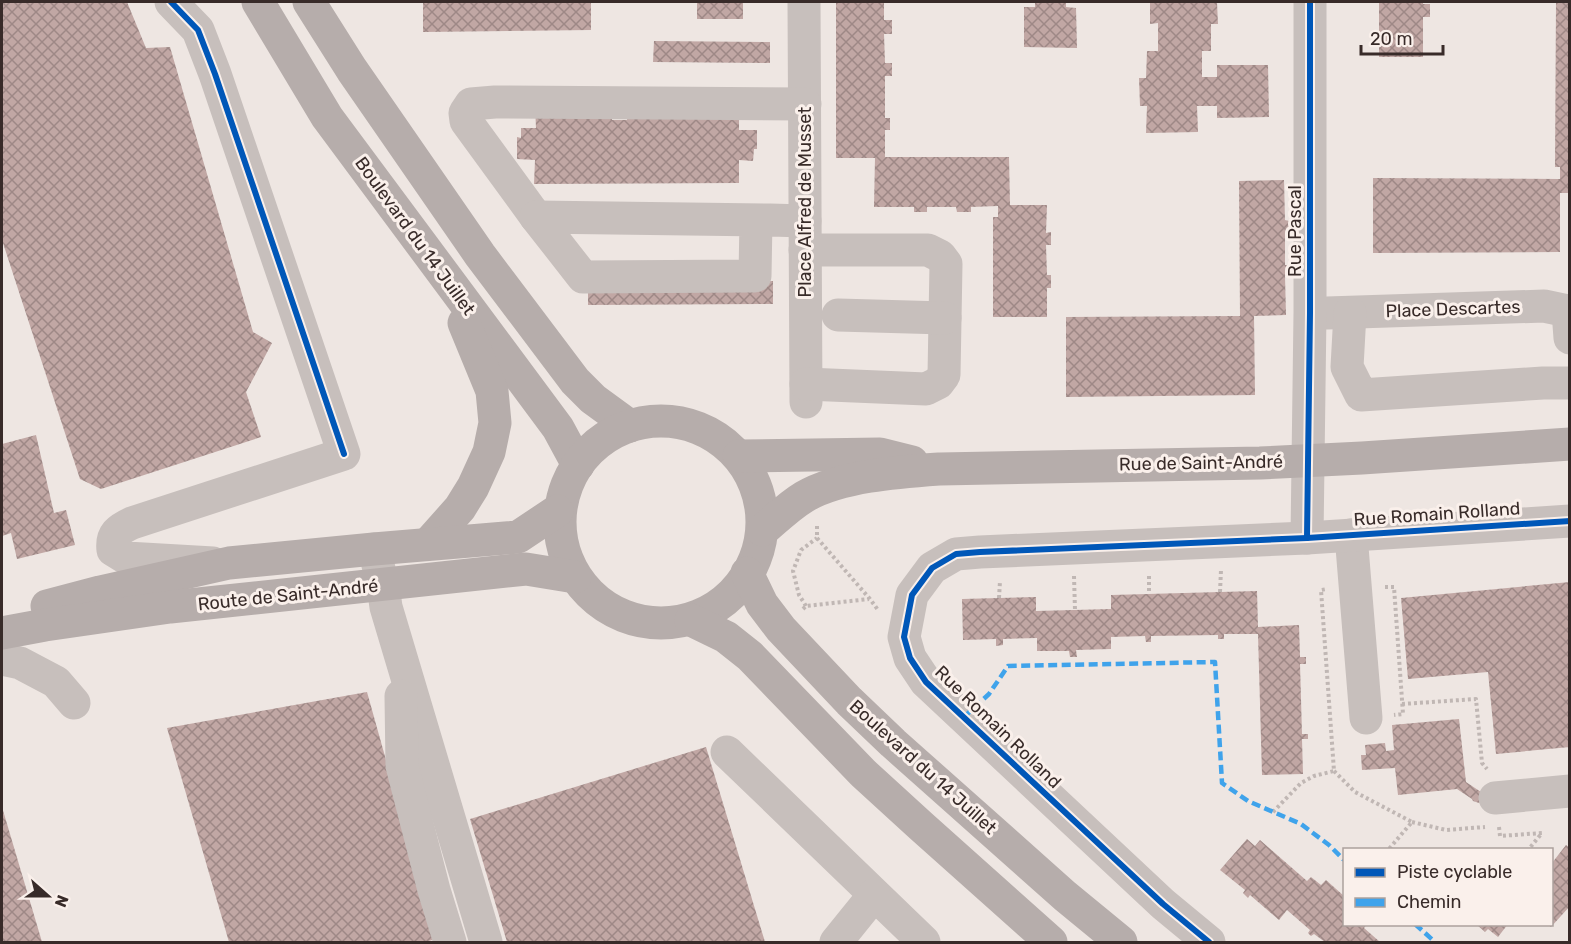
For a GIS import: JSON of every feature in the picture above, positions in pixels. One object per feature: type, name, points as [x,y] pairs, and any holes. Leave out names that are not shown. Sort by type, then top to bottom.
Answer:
[{"type":"main road","name":"Boulevard du 14 Juillet","points":[[258,2],[327,117],[558,428],[578,465]]},
{"type":"main road","points":[[309,2],[352,70],[486,264],[575,381],[593,399],[630,426]]},
{"type":"main road","points":[[428,544],[460,508],[473,487],[489,452],[495,423],[492,391],[447,280]]},
{"type":"main road","points":[[661,420],[683,423],[708,431],[727,444],[739,456],[758,490],[763,530],[756,553],[736,591],[716,609],[691,620],[669,624],[645,623],[616,614],[590,596],[575,577],[563,551],[557,510],[578,465],[600,440],[630,426],[661,420]]},
{"type":"main road","name":"Rue de Saint-André","points":[[763,530],[801,499],[817,490],[887,473],[940,469],[1260,463],[1569,444]]},
{"type":"main road","name":"Rue de Saint-André","points":[[739,456],[880,454],[940,469]]},
{"type":"main road","name":"Route de Saint-André","points":[[2,617],[230,563],[518,537],[557,510]]},
{"type":"main road","name":"Route de Saint-André","points":[[2,633],[159,609],[526,569],[575,577]]},
{"type":"main road","name":"Boulevard du 14 Juillet","points":[[747,573],[762,604],[781,629],[849,700],[1065,896],[1121,942]]},
{"type":"main road","points":[[691,620],[726,637],[750,656],[863,773],[1052,942]]},
{"type":"street","points":[[171,2],[198,30],[211,63],[344,454],[132,523],[116,533],[112,542],[113,550],[126,558],[230,563]]},
{"type":"street","name":"Place Alfred de Musset","points":[[804,2],[806,393],[926,389],[938,383],[944,375],[945,318]]},
{"type":"street","name":"Rue Pascal","points":[[1308,460],[1310,2]]},
{"type":"street","points":[[756,220],[755,276],[583,277],[466,121],[465,113],[471,104],[495,102],[804,104]]},
{"type":"street","points":[[536,217],[756,220],[805,235],[928,250],[940,256],[946,264],[945,318],[838,315]]},
{"type":"street","name":"Place Descartes","points":[[1310,313],[1544,306],[1568,311],[1569,338]]},
{"type":"street","points":[[1350,313],[1347,367],[1361,395],[1569,383]]},
{"type":"street","points":[[1306,538],[1308,460]]},
{"type":"street","name":"Rue Romain Rolland","points":[[1209,942],[1163,904],[926,682],[910,658],[904,637],[912,595],[932,568],[956,554],[990,551],[1306,538],[1569,521]]},
{"type":"street","points":[[1351,534],[1366,718]]},
{"type":"street","points":[[374,549],[386,607],[486,942]]},
{"type":"street","points":[[400,655],[402,766],[450,942]]},
{"type":"street","points":[[2,659],[20,663],[56,682],[74,703]]},
{"type":"street","points":[[727,752],[924,942]]},
{"type":"street","points":[[1492,813],[1569,790]]},
{"type":"street","points":[[836,942],[874,895]]},
{"type":"path","points":[[817,490],[817,538],[882,616],[906,626]]},
{"type":"path","points":[[806,606],[799,595],[793,571],[801,550],[817,538]]},
{"type":"path","points":[[1220,592],[1221,567]]},
{"type":"path","points":[[1073,572],[1075,610]]},
{"type":"path","points":[[999,598],[1000,574]]},
{"type":"path","points":[[1149,574],[1149,594]]},
{"type":"path","points":[[781,629],[806,606],[870,599]]},
{"type":"path","points":[[1402,704],[1476,699],[1482,763],[1492,773],[1492,813],[1500,836],[1542,833],[1529,848]]},
{"type":"path","points":[[1334,771],[1355,792],[1412,822],[1446,830],[1492,813]]},
{"type":"path","points":[[1389,848],[1412,822]]},
{"type":"building","points":[[2,2],[127,2],[146,48],[170,47],[253,332],[272,343],[246,392],[261,437],[101,489],[80,479],[2,240]]},
{"type":"building","points":[[423,2],[591,2],[591,30],[423,32]]},
{"type":"building","points":[[697,2],[743,2],[743,19],[697,19]]},
{"type":"building","points":[[836,2],[884,2],[884,20],[892,20],[892,34],[884,34],[885,63],[892,63],[892,76],[885,76],[885,118],[890,118],[890,130],[885,130],[885,157],[1009,157],[1010,205],[1047,205],[1046,233],[1051,232],[1051,245],[1046,245],[1047,275],[1051,275],[1051,288],[1047,288],[1047,317],[993,317],[993,217],[998,217],[998,206],[971,207],[971,212],[957,212],[956,207],[927,207],[927,212],[914,212],[914,207],[874,207],[875,158],[836,158]]},
{"type":"building","points":[[1035,2],[1066,2],[1066,7],[1076,8],[1077,48],[1024,47],[1024,7],[1035,7]]},
{"type":"building","points":[[1150,2],[1217,2],[1218,24],[1211,24],[1211,51],[1202,51],[1202,77],[1217,77],[1217,65],[1268,65],[1269,117],[1217,118],[1217,106],[1197,106],[1198,132],[1146,133],[1147,106],[1140,106],[1139,78],[1146,78],[1147,51],[1158,51],[1158,23],[1150,24]]},
{"type":"building","points":[[1379,2],[1430,4],[1430,17],[1423,17],[1423,57],[1379,57]]},
{"type":"building","points":[[1556,2],[1570,2],[1570,193],[1560,193],[1560,252],[1373,253],[1373,178],[1560,179],[1560,167],[1555,167]]},
{"type":"building","points":[[654,41],[770,42],[770,63],[653,62]]},
{"type":"building","points":[[613,105],[612,120],[627,120],[627,105],[739,106],[739,130],[757,130],[757,149],[754,149],[753,161],[739,160],[739,183],[534,184],[535,160],[517,159],[517,137],[521,138],[521,128],[536,128],[535,106]]},
{"type":"building","points":[[1284,180],[1285,220],[1289,221],[1290,234],[1285,234],[1285,265],[1290,265],[1290,276],[1285,276],[1286,315],[1254,316],[1255,395],[1066,397],[1066,317],[1240,316],[1239,181]]},
{"type":"building","points":[[773,281],[773,304],[588,305],[588,282]]},
{"type":"building","points":[[36,435],[54,513],[66,510],[75,545],[17,559],[11,533],[2,536],[2,444]]},
{"type":"building","points":[[1570,582],[1570,747],[1496,754],[1488,672],[1408,679],[1401,598]]},
{"type":"building","points":[[1257,591],[1258,627],[1299,625],[1300,657],[1306,657],[1306,664],[1300,664],[1302,734],[1308,734],[1308,739],[1302,739],[1303,774],[1262,775],[1258,634],[1224,634],[1224,639],[1218,639],[1218,635],[1151,636],[1151,642],[1146,642],[1145,636],[1111,637],[1111,649],[1076,650],[1077,657],[1070,657],[1069,651],[1037,651],[1037,638],[1003,639],[1003,645],[996,646],[996,639],[963,640],[962,599],[1036,597],[1036,611],[1111,609],[1111,595]]},
{"type":"building","points":[[367,692],[436,939],[425,942],[229,942],[167,728]]},
{"type":"building","points":[[1459,719],[1466,782],[1481,792],[1482,801],[1479,803],[1457,789],[1398,795],[1395,768],[1362,770],[1361,755],[1366,755],[1365,745],[1385,743],[1386,751],[1394,750],[1392,725]]},
{"type":"building","points":[[706,747],[765,942],[507,942],[470,819]]},
{"type":"building","points":[[2,807],[42,942],[2,942]]},
{"type":"building","points":[[1247,839],[1255,846],[1260,840],[1307,881],[1311,877],[1321,885],[1326,880],[1343,895],[1343,926],[1366,926],[1364,928],[1380,942],[1325,942],[1314,934],[1311,936],[1308,933],[1310,930],[1287,910],[1279,920],[1250,895],[1248,898],[1243,893],[1245,890],[1220,870]]},
{"type":"building","points":[[1566,845],[1570,848],[1570,906],[1553,925],[1553,862]]},
{"type":"building","points":[[1478,926],[1506,926],[1498,937],[1488,929],[1485,932]]},
{"type":"marked path","points":[[964,717],[989,694],[1008,666],[1215,662],[1222,783],[1248,801],[1301,824],[1343,859]]},
{"type":"marked path","points":[[1417,926],[1435,942]]},
{"type":"cycle path","points":[[171,2],[198,30],[215,74],[344,454]]},
{"type":"cycle path","points":[[1307,538],[1310,2]]},
{"type":"cycle path","points":[[1209,942],[1163,904],[926,682],[910,658],[904,637],[912,595],[932,568],[956,554],[980,552],[1307,538],[1570,521]]}]
